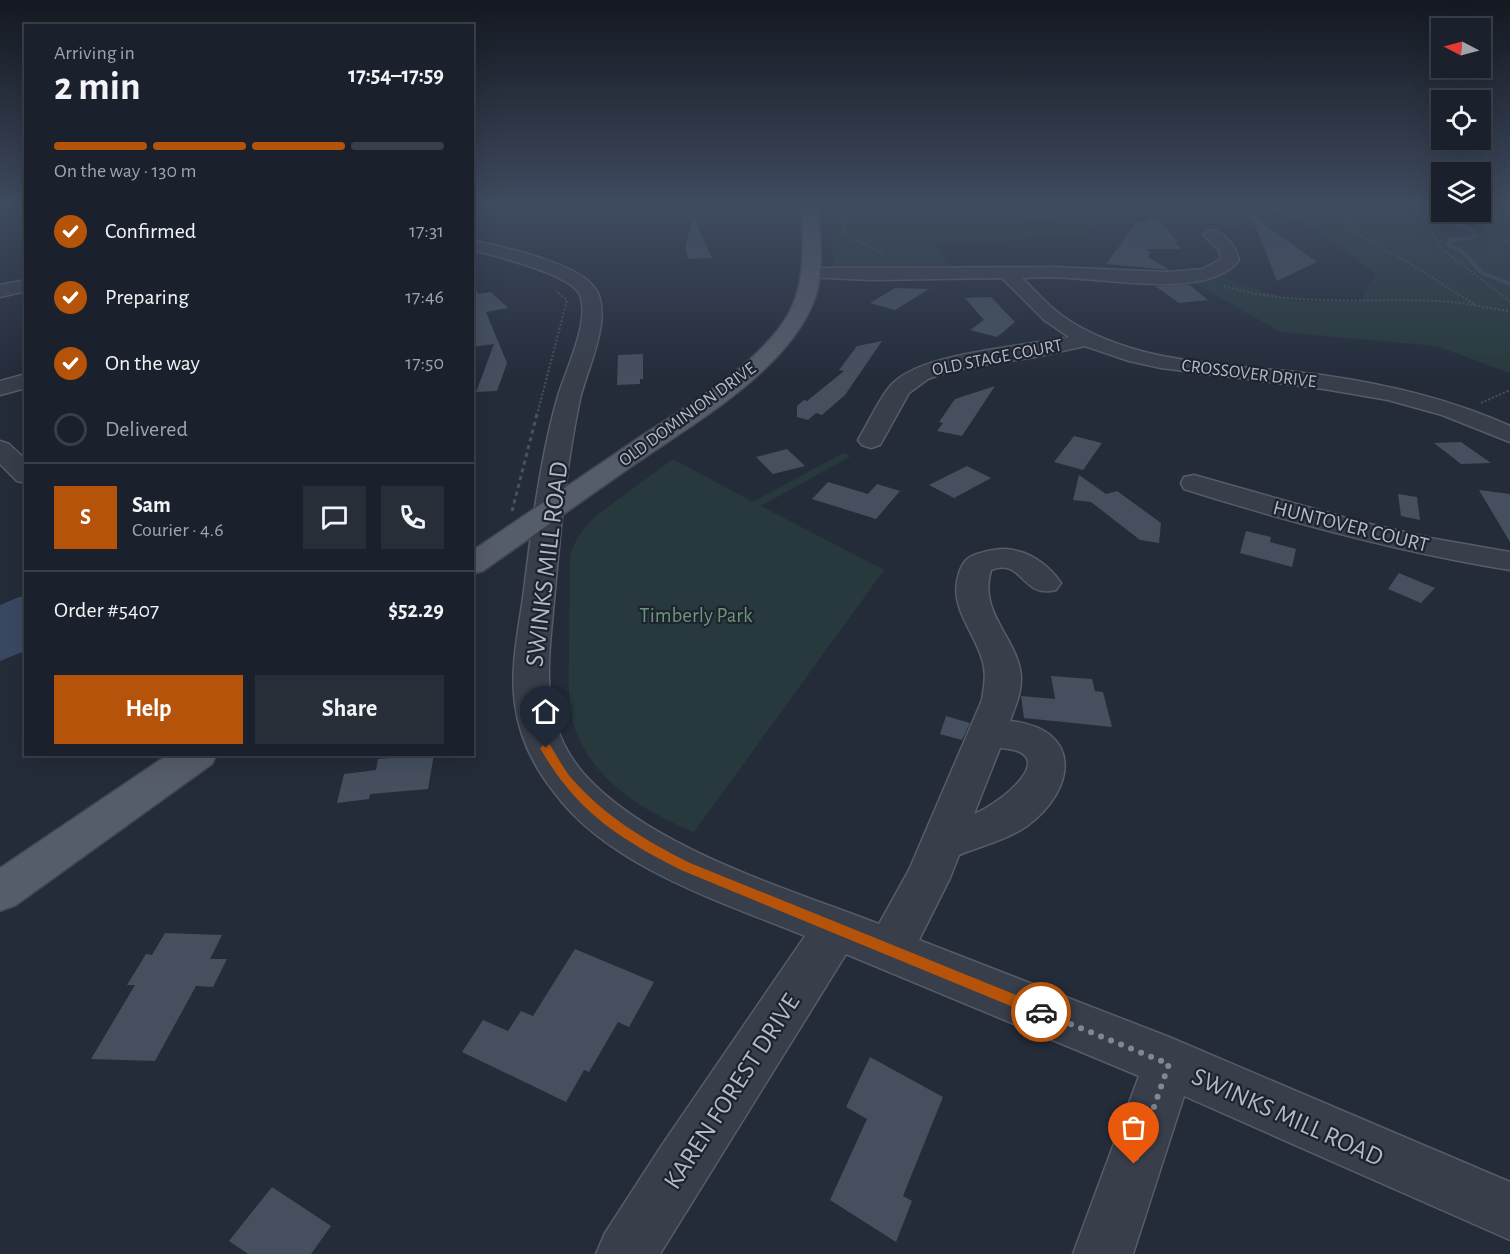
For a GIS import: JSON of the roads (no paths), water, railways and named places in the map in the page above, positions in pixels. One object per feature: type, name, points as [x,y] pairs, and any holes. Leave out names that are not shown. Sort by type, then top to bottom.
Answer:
[{"type":"main road","name":"OLD DOMINION DRIVE","points":[[474,563],[530,512],[748,372],[786,332],[804,302],[811,273],[811,263]]},
{"type":"main road","points":[[0,892],[195,756]]},
{"type":"street","name":"SWINKS MILL ROAD","points":[[527,263],[569,276],[585,287],[589,294],[591,316],[583,352],[530,512],[533,705],[540,736],[551,759],[567,782],[610,824],[643,845],[686,867],[1296,1117],[1427,1178],[1510,1211]]},
{"type":"street","points":[[811,273],[914,275],[1069,272],[1149,278],[1195,275],[1220,268],[1227,263]]},
{"type":"street","name":"CROSSOVER DRIVE","points":[[1007,273],[1054,319],[1087,339],[1132,355],[1160,362],[1345,384],[1384,391],[1445,408],[1510,435]]},
{"type":"street","points":[[0,291],[24,285]]},
{"type":"street","name":"OLD STAGE COURT","points":[[871,440],[900,389],[920,374],[949,364],[1006,357],[1087,339]]},
{"type":"street","points":[[0,388],[24,382]]},
{"type":"street","points":[[11,451],[24,472]]},
{"type":"street","name":"HUNTOVER COURT","points":[[1194,483],[1363,532],[1510,561]]},
{"type":"street","points":[[890,950],[928,878],[1000,699],[1003,676],[999,659],[970,597],[970,581],[977,565],[993,557],[1007,555],[1024,563],[1045,583]]},
{"type":"street","points":[[942,843],[1010,815],[1037,791],[1046,775],[1045,757],[1036,742],[1020,737],[987,734]]},
{"type":"street","name":"KAREN FOREST DRIVE","points":[[626,1254],[836,929]]},
{"type":"street","points":[[1103,1254],[1169,1064]]},
{"type":"water","points":[[24,597],[24,651],[0,661],[0,605]]},
{"type":"waterway","points":[[1472,263],[1482,273],[1510,284]]},
{"type":"park label","name":"Timberly Park","points":[[696,615]]}]
